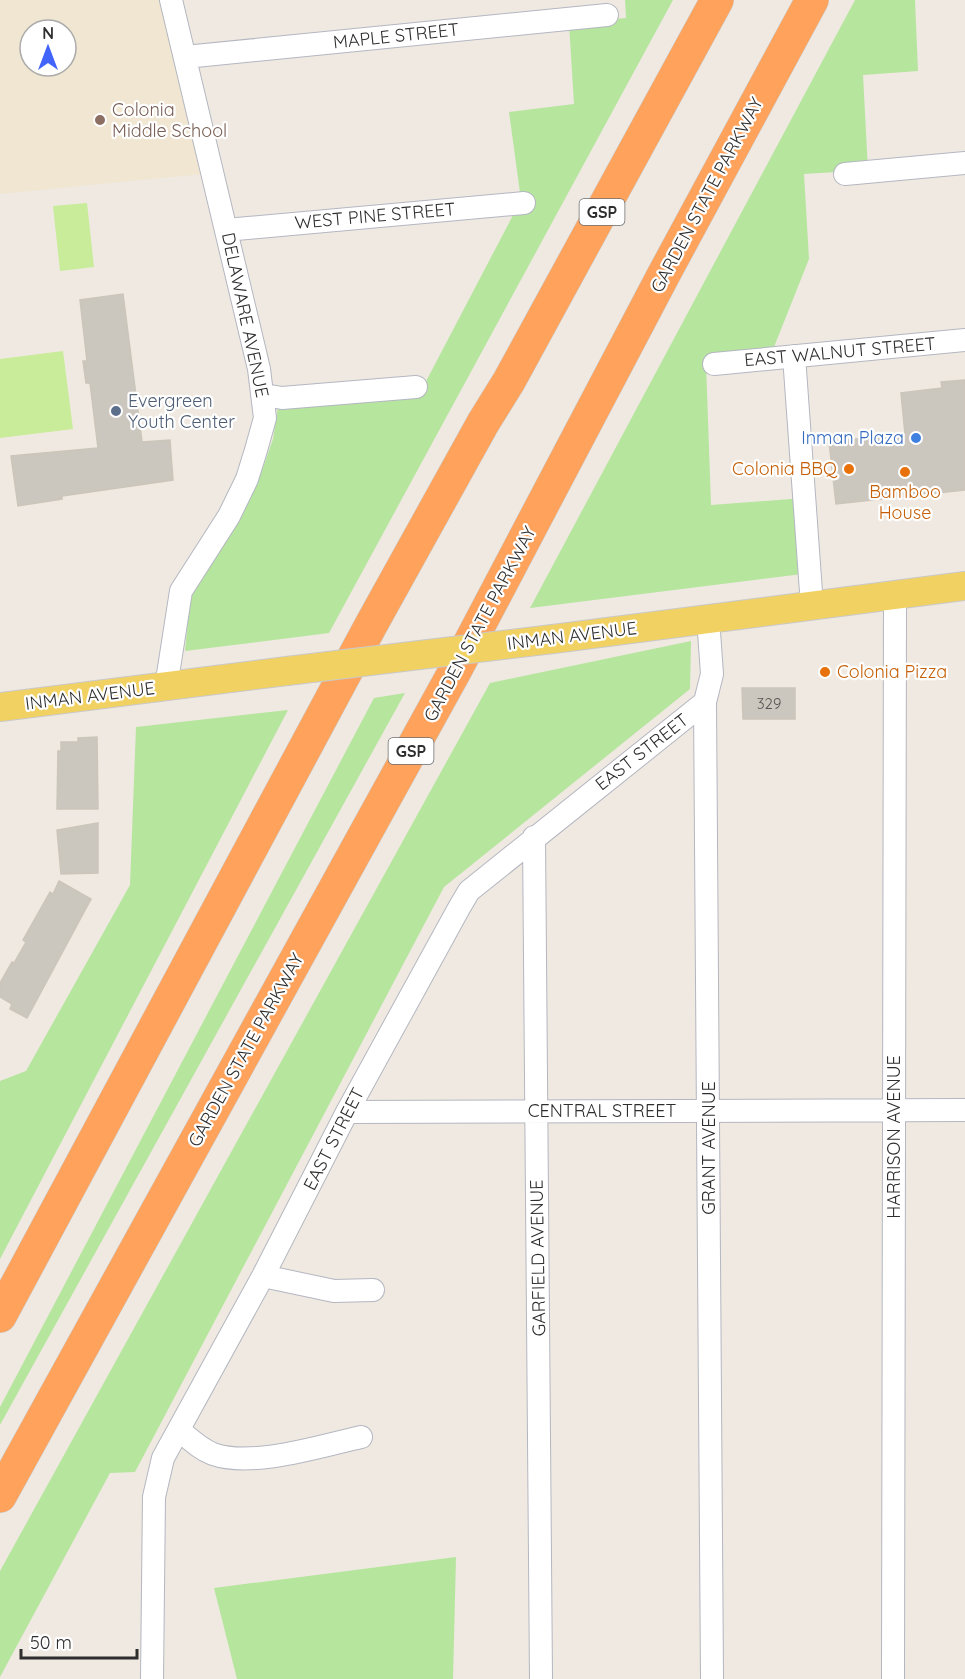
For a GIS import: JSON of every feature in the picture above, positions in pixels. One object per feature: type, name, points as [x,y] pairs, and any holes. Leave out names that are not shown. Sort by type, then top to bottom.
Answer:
[{"type":"highway","name":"GSP","points":[[0,1316],[371,625],[520,360],[717,0]]},
{"type":"highway","name":"GARDEN STATE PARKWAY","points":[[0,1496],[456,669],[665,272],[812,0]]},
{"type":"main road","name":"INMAN AVENUE","points":[[0,707],[965,586]]},
{"type":"street","name":"DELAWARE AVENUE","points":[[166,687],[181,591],[229,516],[247,479],[265,418],[264,395],[171,0]]},
{"type":"street","name":"MAPLE STREET","points":[[185,57],[607,15]]},
{"type":"street","points":[[845,174],[965,163]]},
{"type":"street","name":"WEST PINE STREET","points":[[226,230],[524,203]]},
{"type":"street","name":"EAST WALNUT STREET","points":[[714,364],[965,340]]},
{"type":"street","points":[[794,356],[812,606]]},
{"type":"street","points":[[264,395],[282,398],[417,387]]},
{"type":"street","name":"HARRISON AVENUE","points":[[893,1679],[895,596]]},
{"type":"street","name":"GRANT AVENUE","points":[[708,618],[711,674],[705,702],[712,1679]]},
{"type":"street","name":"EAST STREET","points":[[152,1679],[154,1497],[163,1458],[263,1276],[347,1112],[469,891],[705,702]]},
{"type":"street","name":"GARFIELD AVENUE","points":[[534,837],[541,1679]]},
{"type":"street","name":"CENTRAL STREET","points":[[347,1112],[965,1110]]},
{"type":"street","points":[[263,1276],[334,1291],[373,1290]]},
{"type":"street","points":[[179,1430],[200,1448],[216,1455],[237,1456],[274,1457],[361,1437]]},
{"type":"shaded area","name":"Colonia Middle School","points":[[0,0],[171,0],[213,173],[0,194]]},
{"type":"green space","points":[[625,0],[673,0],[329,633],[185,651],[190,599],[260,476],[273,439],[279,400],[422,389],[521,200],[509,112],[574,104],[569,23],[626,18]]},
{"type":"green space","points":[[855,0],[915,0],[918,71],[863,75],[868,170],[804,174],[809,259],[770,357],[706,363],[711,505],[804,498],[810,573],[530,608]]},
{"type":"green space","points":[[87,203],[94,267],[60,271],[53,206]]},
{"type":"green space","points":[[63,351],[73,429],[0,438],[0,359]]},
{"type":"green space","points":[[691,641],[690,689],[444,887],[135,1472],[110,1473],[0,1677],[0,1571],[490,683]]},
{"type":"green space","points":[[405,693],[0,1425],[0,1407],[374,698]]},
{"type":"green space","points":[[288,710],[0,1259],[0,1081],[26,1071],[130,885],[136,727]]},
{"type":"green space","points":[[456,1557],[453,1679],[237,1679],[214,1588]]},
{"type":"building","name":"Evergreen Youth Center","points":[[123,294],[142,442],[170,440],[173,480],[62,496],[62,499],[18,506],[11,456],[98,448],[90,383],[86,383],[83,361],[87,361],[80,300]]},
{"type":"building","name":"Inman Plaza","points":[[965,380],[965,490],[836,504],[829,442],[905,434],[901,393],[942,388],[941,382]]},
{"type":"building","points":[[742,688],[795,688],[795,719],[743,719]]},
{"type":"building","points":[[97,737],[98,809],[57,809],[58,751],[61,751],[61,742],[78,742],[78,738]]},
{"type":"building","points":[[98,823],[98,873],[61,874],[57,830]]},
{"type":"building","points":[[59,881],[91,899],[27,1018],[10,1009],[12,1004],[0,997],[0,983],[26,942],[23,940],[50,892],[53,894]]},
{"type":"place","name":"Colonia Middle School","points":[[100,120]]},
{"type":"place","name":"Evergreen Youth Center","points":[[116,411]]},
{"type":"place","name":"Inman Plaza","points":[[916,438]]},
{"type":"place","name":"Colonia BBQ","points":[[849,469]]},
{"type":"place","name":"Bamboo House","points":[[905,472]]},
{"type":"place","name":"Colonia Pizza","points":[[825,672]]}]
